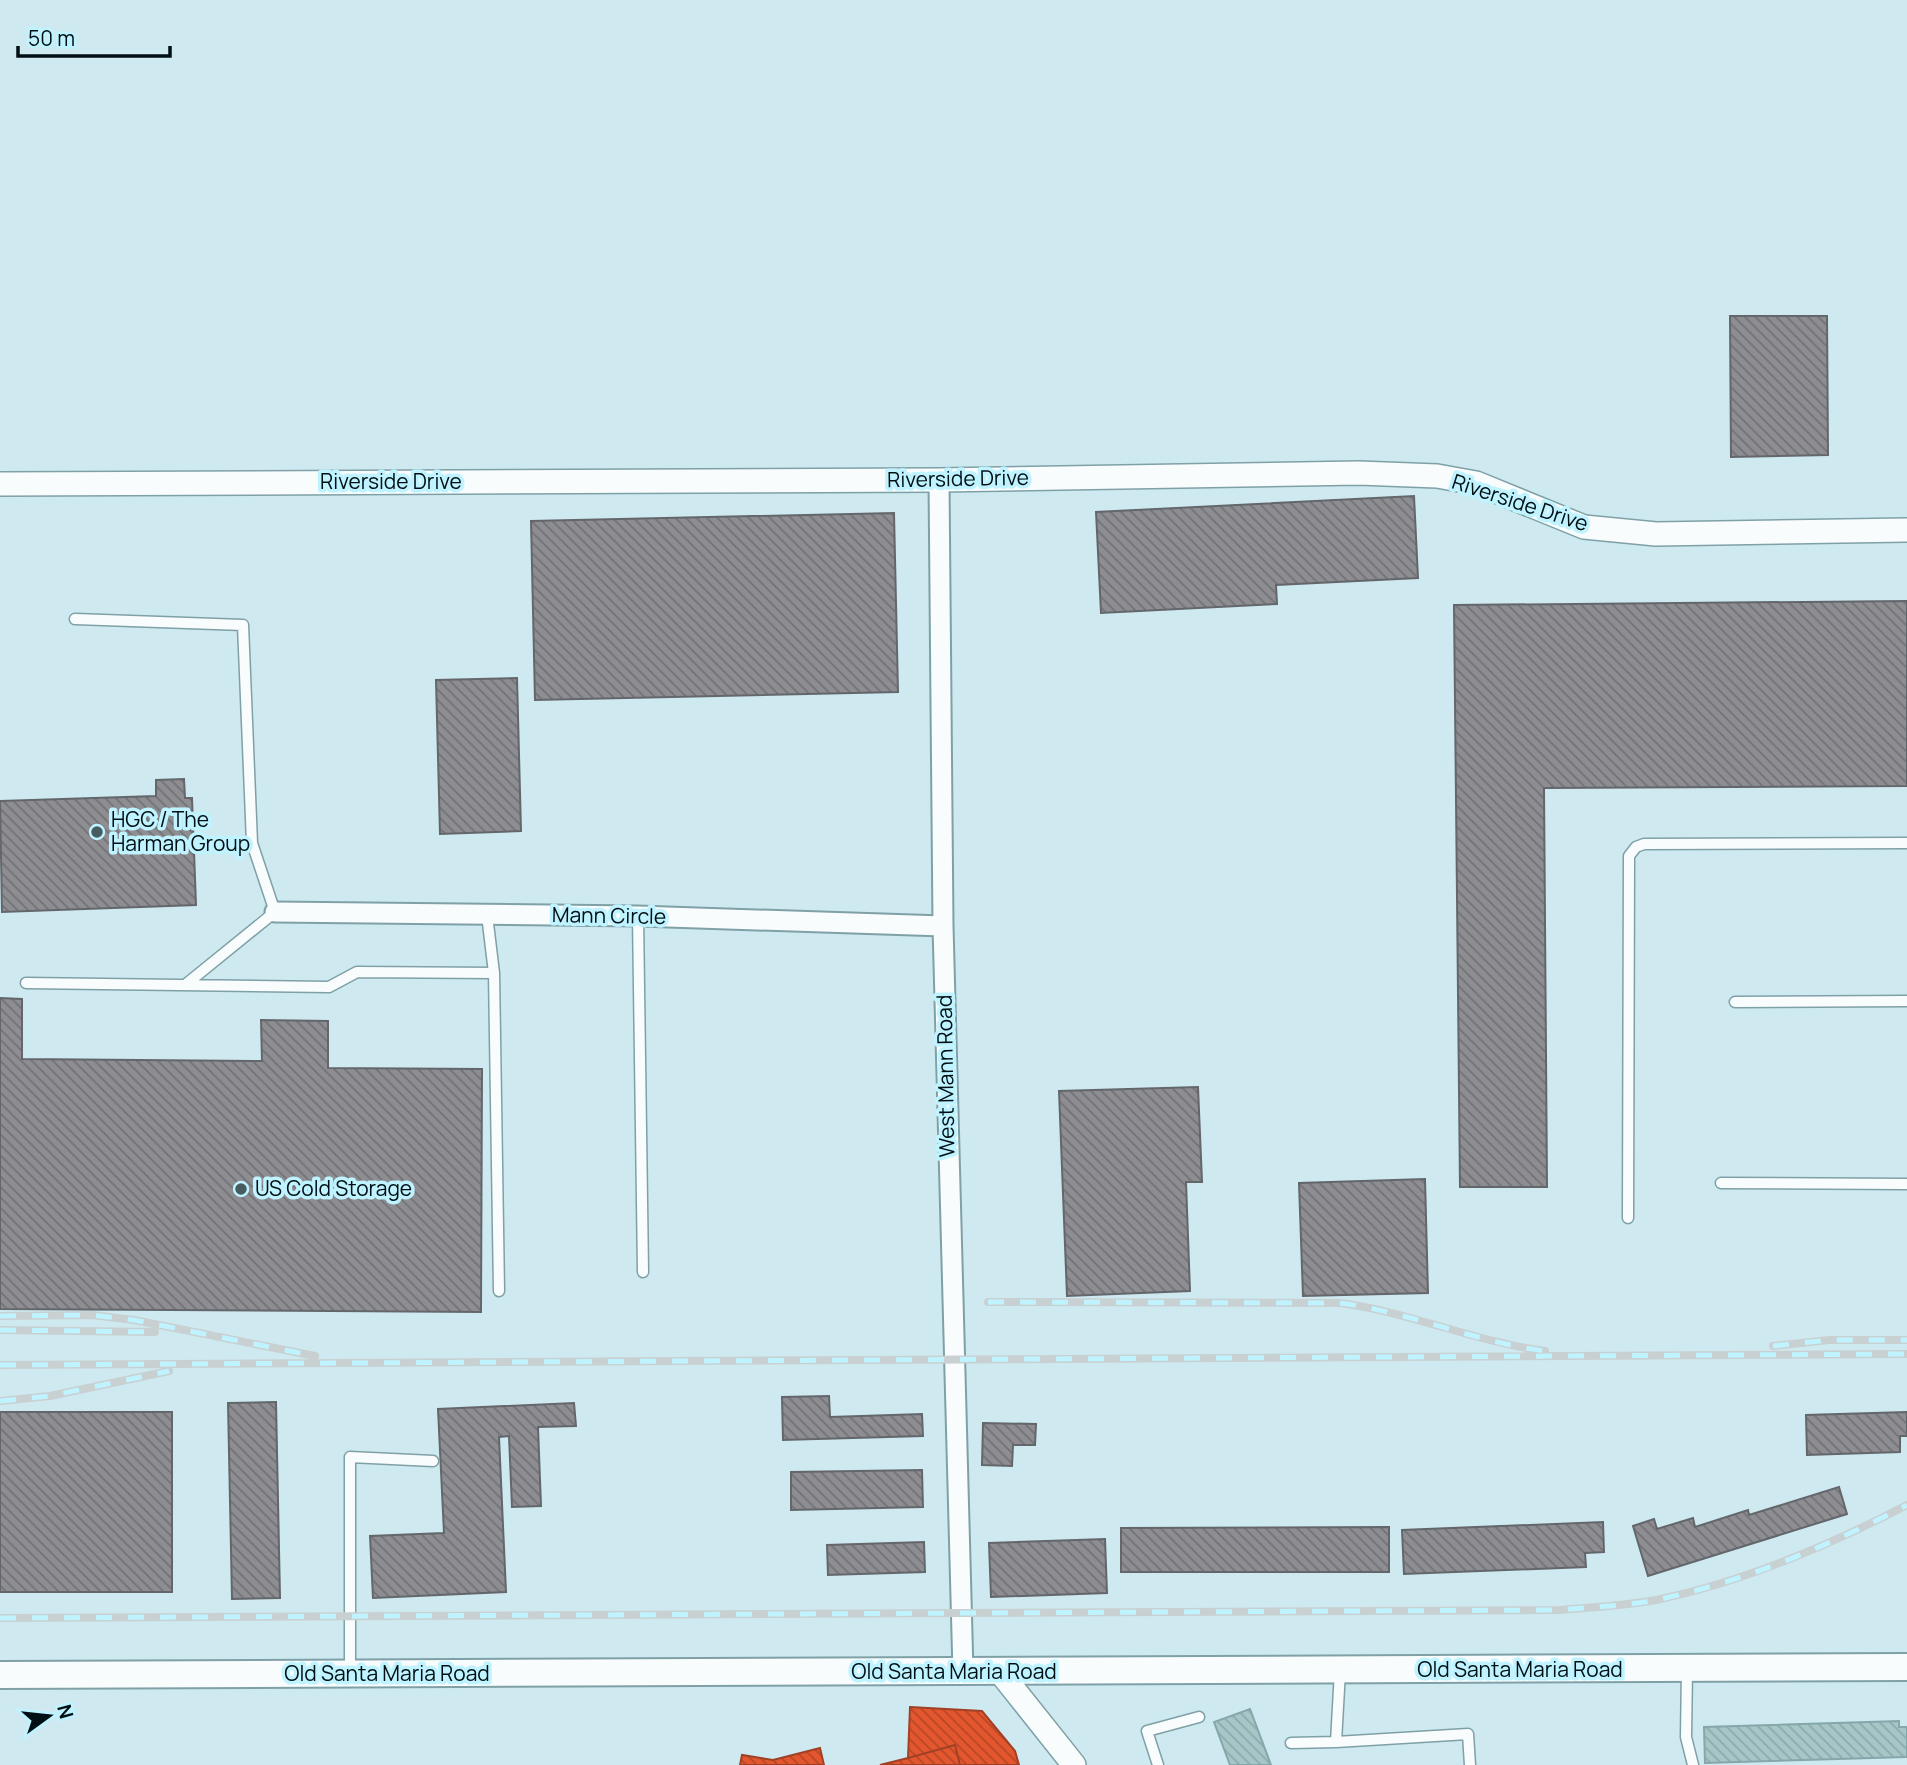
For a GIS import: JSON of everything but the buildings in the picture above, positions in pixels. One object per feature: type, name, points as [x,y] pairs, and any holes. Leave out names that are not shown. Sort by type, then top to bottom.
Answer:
[{"type":"main road","name":"Old Santa Maria Road","points":[[0,1675],[1907,1667]]},
{"type":"street","name":"Riverside Drive","points":[[0,484],[939,480],[1359,473],[1424,476],[1475,483],[1584,527],[1656,534],[1907,530]]},
{"type":"street","name":"West Mann Road","points":[[939,480],[943,926],[959,1616],[963,1672]]},
{"type":"street","name":"Mann Circle","points":[[275,912],[638,916],[943,926]]},
{"type":"street","points":[[1000,1672],[1074,1765]]},
{"type":"lane","points":[[75,619],[243,625],[251,843],[275,912],[185,985]]},
{"type":"lane","points":[[1628,1218],[1629,856],[1636,847],[1644,844],[1907,843]]},
{"type":"lane","points":[[487,915],[494,973],[499,1291]]},
{"type":"lane","points":[[638,916],[643,1272]]},
{"type":"lane","points":[[26,983],[329,987],[357,972],[494,973]]},
{"type":"lane","points":[[1735,1002],[1907,1002]]},
{"type":"lane","points":[[1721,1183],[1907,1184]]},
{"type":"lane","points":[[350,1674],[350,1457],[433,1461]]},
{"type":"lane","points":[[1687,1669],[1686,1737],[1693,1765]]},
{"type":"lane","points":[[1336,1742],[1340,1671]]},
{"type":"lane","points":[[1158,1765],[1147,1731],[1199,1717]]},
{"type":"lane","points":[[1291,1744],[1468,1734],[1470,1765]]},
{"type":"railway","points":[[988,1302],[1340,1303],[1392,1313],[1493,1341],[1545,1351]]},
{"type":"railway","points":[[0,1316],[92,1315],[134,1320],[315,1356]]},
{"type":"railway","points":[[0,1330],[155,1332]]},
{"type":"railway","points":[[1773,1346],[1829,1340],[1907,1340]]},
{"type":"railway","points":[[0,1365],[1907,1354]]},
{"type":"railway","points":[[0,1401],[50,1396],[169,1371]]},
{"type":"railway","points":[[0,1618],[1560,1610],[1644,1602],[1721,1583],[1785,1561],[1847,1535],[1907,1505]]},
{"type":"place","name":"HGC / The Harman Group","points":[[97,832]]},
{"type":"place","name":"US Cold Storage","points":[[241,1189]]}]
